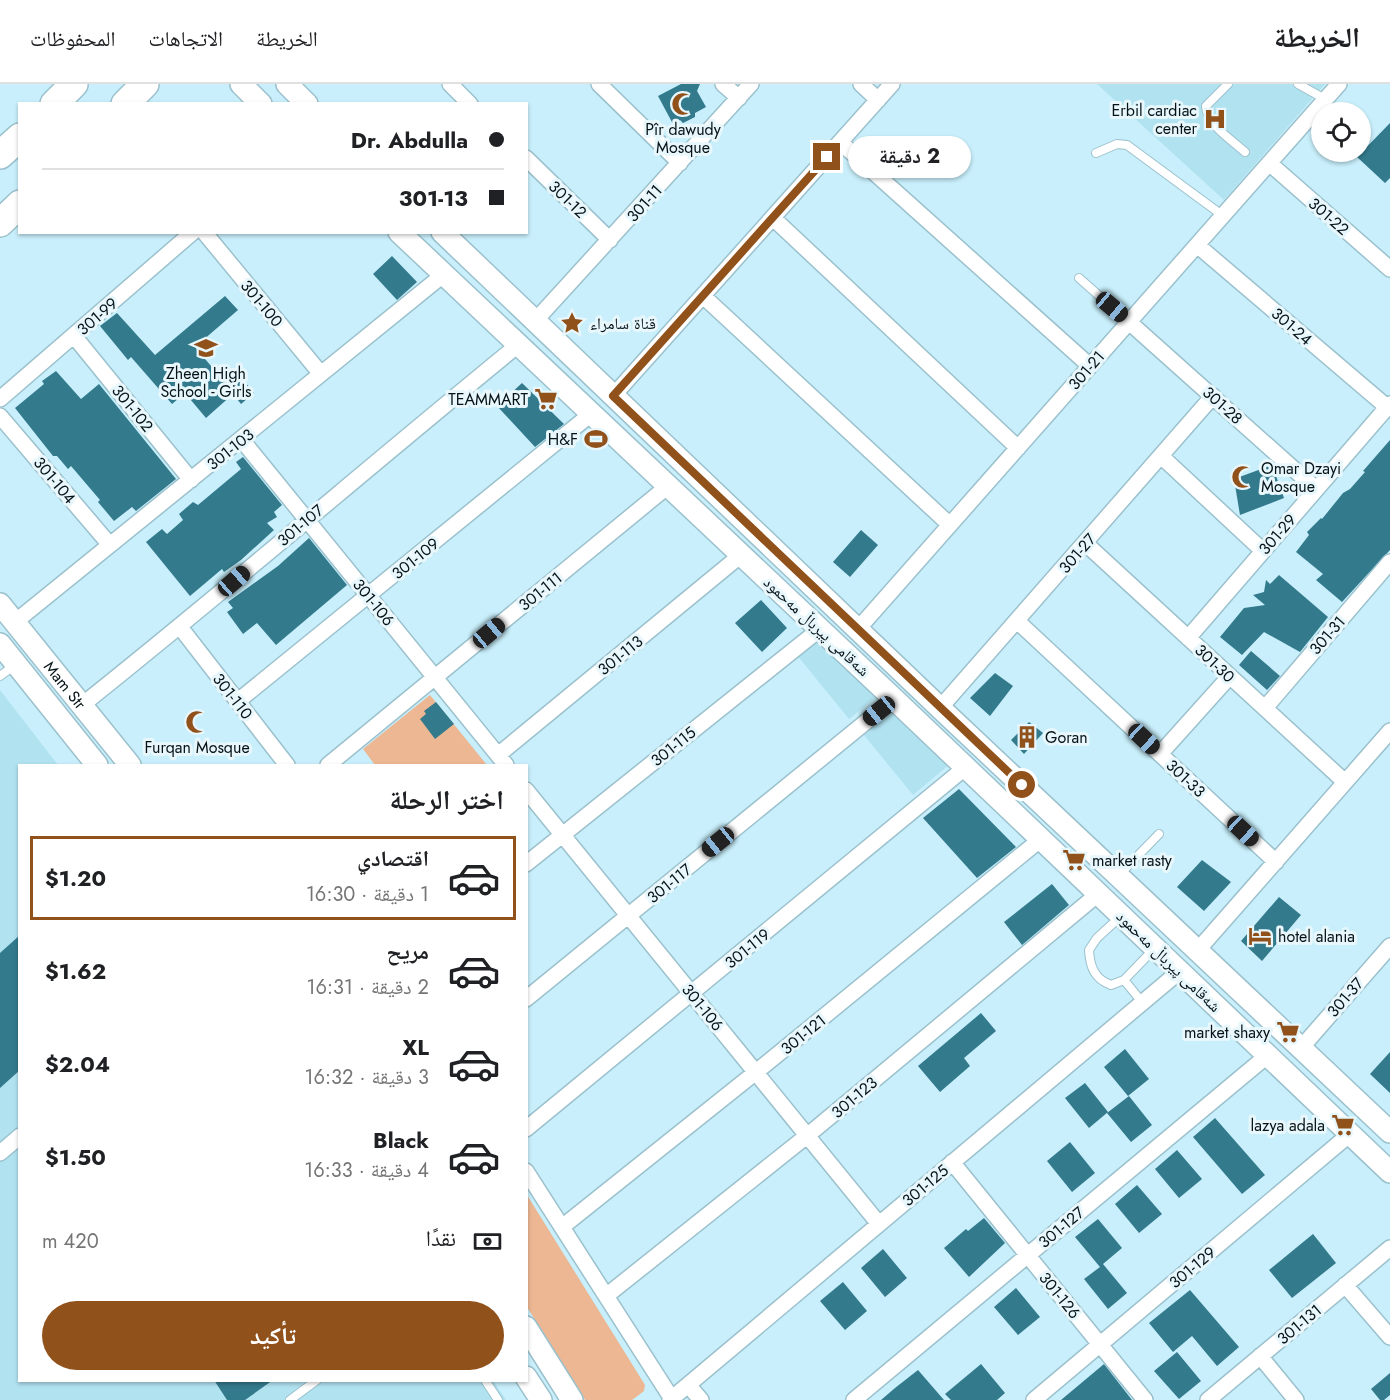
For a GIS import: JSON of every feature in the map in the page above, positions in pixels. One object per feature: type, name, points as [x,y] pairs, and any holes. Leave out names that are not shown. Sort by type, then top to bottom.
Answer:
[{"type":"highway","points":[[56,102],[74,84]]},
{"type":"highway","points":[[127,102],[145,84]]},
{"type":"highway","points":[[0,155],[18,139]]},
{"type":"highway","points":[[0,223],[18,206]]},
{"type":"main road","points":[[287,84],[305,102]]},
{"type":"main road","points":[[245,85],[259,102]]},
{"type":"main road","name":"شەقامی پیرباڵ مەحمود","points":[[401,234],[820,628],[1390,1172]]},
{"type":"main road","name":"شەقامی پیرباڵ مەحمود","points":[[444,234],[940,708],[1390,1132]]},
{"type":"main road","name":"Mam Str","points":[[0,604],[129,764]]},
{"type":"main road","name":"Mam Str","points":[[0,644],[8,670],[96,764]]},
{"type":"main road","points":[[1069,865],[1087,846]]},
{"type":"main road","points":[[528,1330],[572,1400]]},
{"type":"street","points":[[450,84],[468,102]]},
{"type":"street","points":[[723,84],[739,98]]},
{"type":"street","name":"301-11","points":[[535,321],[751,84]]},
{"type":"street","points":[[861,84],[878,100]]},
{"type":"street","points":[[613,396],[892,84]]},
{"type":"street","name":"301-21","points":[[858,629],[1339,84]]},
{"type":"street","points":[[605,86],[680,163]]},
{"type":"street","points":[[840,142],[1090,366]]},
{"type":"street","name":"301-12","points":[[528,160],[610,240]]},
{"type":"street","name":"301-22","points":[[1269,163],[1390,269]]},
{"type":"street","points":[[773,218],[1018,448]]},
{"type":"street","name":"301-99","points":[[0,399],[191,234]]},
{"type":"street","name":"301-100","points":[[206,234],[321,374]]},
{"type":"street","name":"301-24","points":[[1197,245],[1388,405]]},
{"type":"street","name":"301-103","points":[[15,622],[443,275]]},
{"type":"street","points":[[703,296],[950,525]]},
{"type":"street","name":"301-28","points":[[1129,322],[1316,489]]},
{"type":"street","name":"301-102","points":[[74,336],[191,480]]},
{"type":"street","name":"301-107","points":[[82,705],[180,627],[306,519],[518,345]]},
{"type":"street","name":"301-27","points":[[940,708],[1213,396]]},
{"type":"street","name":"301-29","points":[[1188,638],[1388,405]]},
{"type":"street","name":"301-109","points":[[238,701],[591,414]]},
{"type":"street","name":"301-104","points":[[0,416],[110,545]]},
{"type":"street","name":"301-106","points":[[242,440],[502,760]]},
{"type":"street","points":[[1161,456],[1263,551]]},
{"type":"street","name":"301-111","points":[[329,764],[668,486]]},
{"type":"street","name":"301-30","points":[[1085,543],[1345,782]]},
{"type":"street","name":"301-113","points":[[502,760],[741,555]]},
{"type":"street","name":"301-31","points":[[1265,708],[1390,562]]},
{"type":"street","name":"301-33","points":[[1017,621],[1276,862]]},
{"type":"street","name":"301-110","points":[[180,627],[286,764]]},
{"type":"street","name":"301-115","points":[[528,862],[820,628]]},
{"type":"street","points":[[1160,754],[1230,676]]},
{"type":"street","name":"301-117","points":[[528,997],[894,699]]},
{"type":"street","points":[[1197,951],[1390,731]]},
{"type":"street","name":"301-119","points":[[528,1127],[966,767]]},
{"type":"street","name":"301-106","points":[[528,792],[879,1224]]},
{"type":"street","name":"301-121","points":[[562,1227],[1041,839]]},
{"type":"street","name":"301-123","points":[[606,1296],[808,1135],[1098,894]]},
{"type":"street","name":"301-37","points":[[1301,1048],[1390,946]]},
{"type":"street","name":"301-125","points":[[671,1399],[1179,971]]},
{"type":"street","name":"301-127","points":[[854,1400],[1268,1055]]},
{"type":"street","name":"301-129","points":[[1034,1400],[1350,1134]]},
{"type":"street","points":[[0,1153],[18,1138]]},
{"type":"street","name":"301-126","points":[[952,1162],[1145,1400]]},
{"type":"street","points":[[528,1175],[671,1399]]},
{"type":"street","name":"301-131","points":[[1208,1400],[1390,1248]]},
{"type":"street","points":[[1345,1285],[1390,1337]]},
{"type":"street","points":[[1260,1356],[1296,1400]]},
{"type":"street","points":[[688,1385],[701,1400]]},
{"type":"lane","points":[[1228,84],[1206,106],[1206,110],[1211,120],[1245,152]]},
{"type":"lane","points":[[1299,84],[1326,99]]},
{"type":"lane","points":[[1096,153],[1118,144],[1127,144],[1222,215]]},
{"type":"lane","points":[[1078,278],[1129,322]]},
{"type":"lane","points":[[1118,876],[1159,834]]},
{"type":"lane","points":[[1122,916],[1098,938],[1089,950],[1090,963],[1101,981],[1112,985],[1124,980],[1155,948]]},
{"type":"lane","points":[[1124,980],[1142,1002]]},
{"type":"lane","points":[[290,1400],[314,1382]]},
{"type":"lane","points":[[486,1382],[498,1400]]},
{"type":"shaded area","name":"Erbil cardiac center","points":[[1097,84],[1325,84],[1224,200]]},
{"type":"shaded area","points":[[822,632],[880,694],[849,719],[796,654]]},
{"type":"shaded area","points":[[0,690],[57,764],[18,764],[18,1382],[494,1382],[506,1400],[0,1400]]},
{"type":"shaded area","points":[[430,695],[486,764],[374,764],[363,749]]},
{"type":"shaded area","points":[[894,710],[950,764],[913,795],[864,735]]},
{"type":"shaded area","points":[[528,1197],[645,1385],[644,1391],[632,1400],[585,1400],[528,1309]]},
{"type":"building","points":[[681,84],[700,84],[697,91],[706,107],[695,113],[695,117],[683,123],[680,120],[673,124],[658,96]]},
{"type":"building","points":[[1390,123],[1390,178],[1385,183],[1362,162],[1371,162],[1371,143]]},
{"type":"building","points":[[392,256],[417,282],[397,300],[373,274]]},
{"type":"building","points":[[225,296],[238,310],[195,347],[222,379],[234,369],[254,393],[241,404],[233,394],[206,418],[185,393],[172,404],[131,357],[128,360],[100,326],[117,313],[155,355]]},
{"type":"building","points":[[56,371],[81,399],[99,384],[176,479],[136,511],[132,507],[114,521],[98,502],[100,500],[71,466],[68,469],[57,456],[53,456],[15,408],[44,384],[42,381]]},
{"type":"building","points":[[522,383],[564,424],[535,447],[497,406]]},
{"type":"building","points":[[1390,440],[1390,550],[1342,602],[1316,580],[1323,574],[1296,552],[1309,535],[1307,532],[1322,519],[1343,493],[1350,489]]},
{"type":"building","points":[[243,457],[282,505],[274,512],[277,517],[267,523],[274,530],[241,560],[224,572],[222,569],[190,596],[146,542],[162,529],[167,534],[183,520],[179,514],[193,502],[198,505],[241,469],[236,462]]},
{"type":"building","points":[[1272,465],[1284,498],[1240,515],[1234,479]]},
{"type":"building","points":[[861,530],[878,545],[850,577],[833,562]]},
{"type":"building","points":[[309,538],[347,585],[276,645],[257,623],[243,634],[227,612],[233,608],[228,602],[278,566]]},
{"type":"building","points":[[1279,575],[1328,617],[1300,652],[1264,632],[1242,655],[1220,637],[1244,608],[1265,605],[1253,595],[1264,592],[1266,580],[1270,584]]},
{"type":"building","points":[[761,600],[787,628],[762,652],[735,623]]},
{"type":"building","points":[[1251,651],[1280,676],[1267,690],[1239,665]]},
{"type":"building","points":[[995,673],[1013,686],[990,716],[970,698]]},
{"type":"building","points":[[436,702],[454,724],[435,739],[420,719],[426,714],[424,711]]},
{"type":"building","name":"Goran","points":[[1029,722],[1043,733],[1024,754],[1011,740]]},
{"type":"building","points":[[959,789],[1016,847],[977,878],[923,818]]},
{"type":"building","points":[[1202,860],[1231,882],[1204,911],[1177,887]]},
{"type":"building","points":[[1052,884],[1069,905],[1022,945],[1004,922]]},
{"type":"building","points":[[1279,897],[1301,915],[1262,961],[1241,941]]},
{"type":"building","points":[[18,937],[18,1072],[0,1088],[0,953]]},
{"type":"building","points":[[981,1013],[996,1031],[964,1058],[970,1066],[940,1092],[918,1066]]},
{"type":"building","points":[[1125,1049],[1149,1079],[1128,1096],[1104,1067]]},
{"type":"building","points":[[1390,1052],[1390,1093],[1370,1074]]},
{"type":"building","points":[[1085,1083],[1108,1112],[1089,1128],[1065,1098]]},
{"type":"building","points":[[1129,1096],[1152,1125],[1131,1142],[1107,1113]]},
{"type":"building","points":[[1215,1118],[1265,1175],[1242,1194],[1193,1137]]},
{"type":"building","points":[[1070,1142],[1095,1173],[1072,1192],[1047,1161]]},
{"type":"building","points":[[1177,1150],[1202,1179],[1179,1198],[1155,1169]]},
{"type":"building","points":[[1137,1185],[1162,1214],[1139,1233],[1115,1204]]},
{"type":"building","points":[[984,1218],[1005,1243],[969,1277],[944,1248],[966,1229],[968,1231]]},
{"type":"building","points":[[1098,1219],[1122,1248],[1103,1264],[1127,1293],[1108,1309],[1084,1279],[1100,1267],[1075,1237]]},
{"type":"building","points":[[1313,1234],[1336,1263],[1292,1298],[1269,1270]]},
{"type":"building","points":[[883,1249],[907,1278],[885,1297],[861,1268]]},
{"type":"building","points":[[843,1282],[867,1311],[845,1330],[820,1301]]},
{"type":"building","points":[[1016,1288],[1040,1317],[1018,1335],[994,1307]]},
{"type":"building","points":[[1190,1290],[1239,1347],[1217,1366],[1192,1336],[1173,1352],[1149,1323]]},
{"type":"building","points":[[1177,1352],[1201,1381],[1179,1399],[1154,1371]]},
{"type":"building","points":[[981,1364],[1005,1393],[997,1400],[951,1400],[945,1394]]},
{"type":"building","points":[[1104,1364],[1132,1400],[1061,1400]]},
{"type":"building","points":[[918,1370],[944,1400],[881,1400],[895,1388]]},
{"type":"building","points":[[1390,1373],[1390,1395],[1380,1400],[1371,1389]]},
{"type":"building","points":[[215,1382],[270,1382],[245,1400],[227,1400]]},
{"type":"place","name":"Pîr dawudy Mosque","points":[[683,104]]},
{"type":"place","name":"Erbil cardiac center","points":[[1215,119]]},
{"type":"place","name":"قناة سامراء","points":[[572,323]]},
{"type":"place","name":"Zheen High School - Girls","points":[[206,348]]},
{"type":"place","name":"TEAMMART","points":[[546,399]]},
{"type":"place","name":"H&F","points":[[596,439]]},
{"type":"place","name":"Omar Dzayi Mosque","points":[[1243,477]]},
{"type":"place","name":"Furqan Mosque","points":[[197,722]]},
{"type":"place","name":"Goran","points":[[1027,737]]},
{"type":"place","name":"market rasty","points":[[1074,860]]},
{"type":"place","name":"hotel alania","points":[[1260,936]]},
{"type":"place","name":"market shaxy","points":[[1288,1032]]},
{"type":"place","name":"lazya adala","points":[[1343,1125]]},
{"type":"route","points":[[827,157],[613,396],[1022,785]]}]
